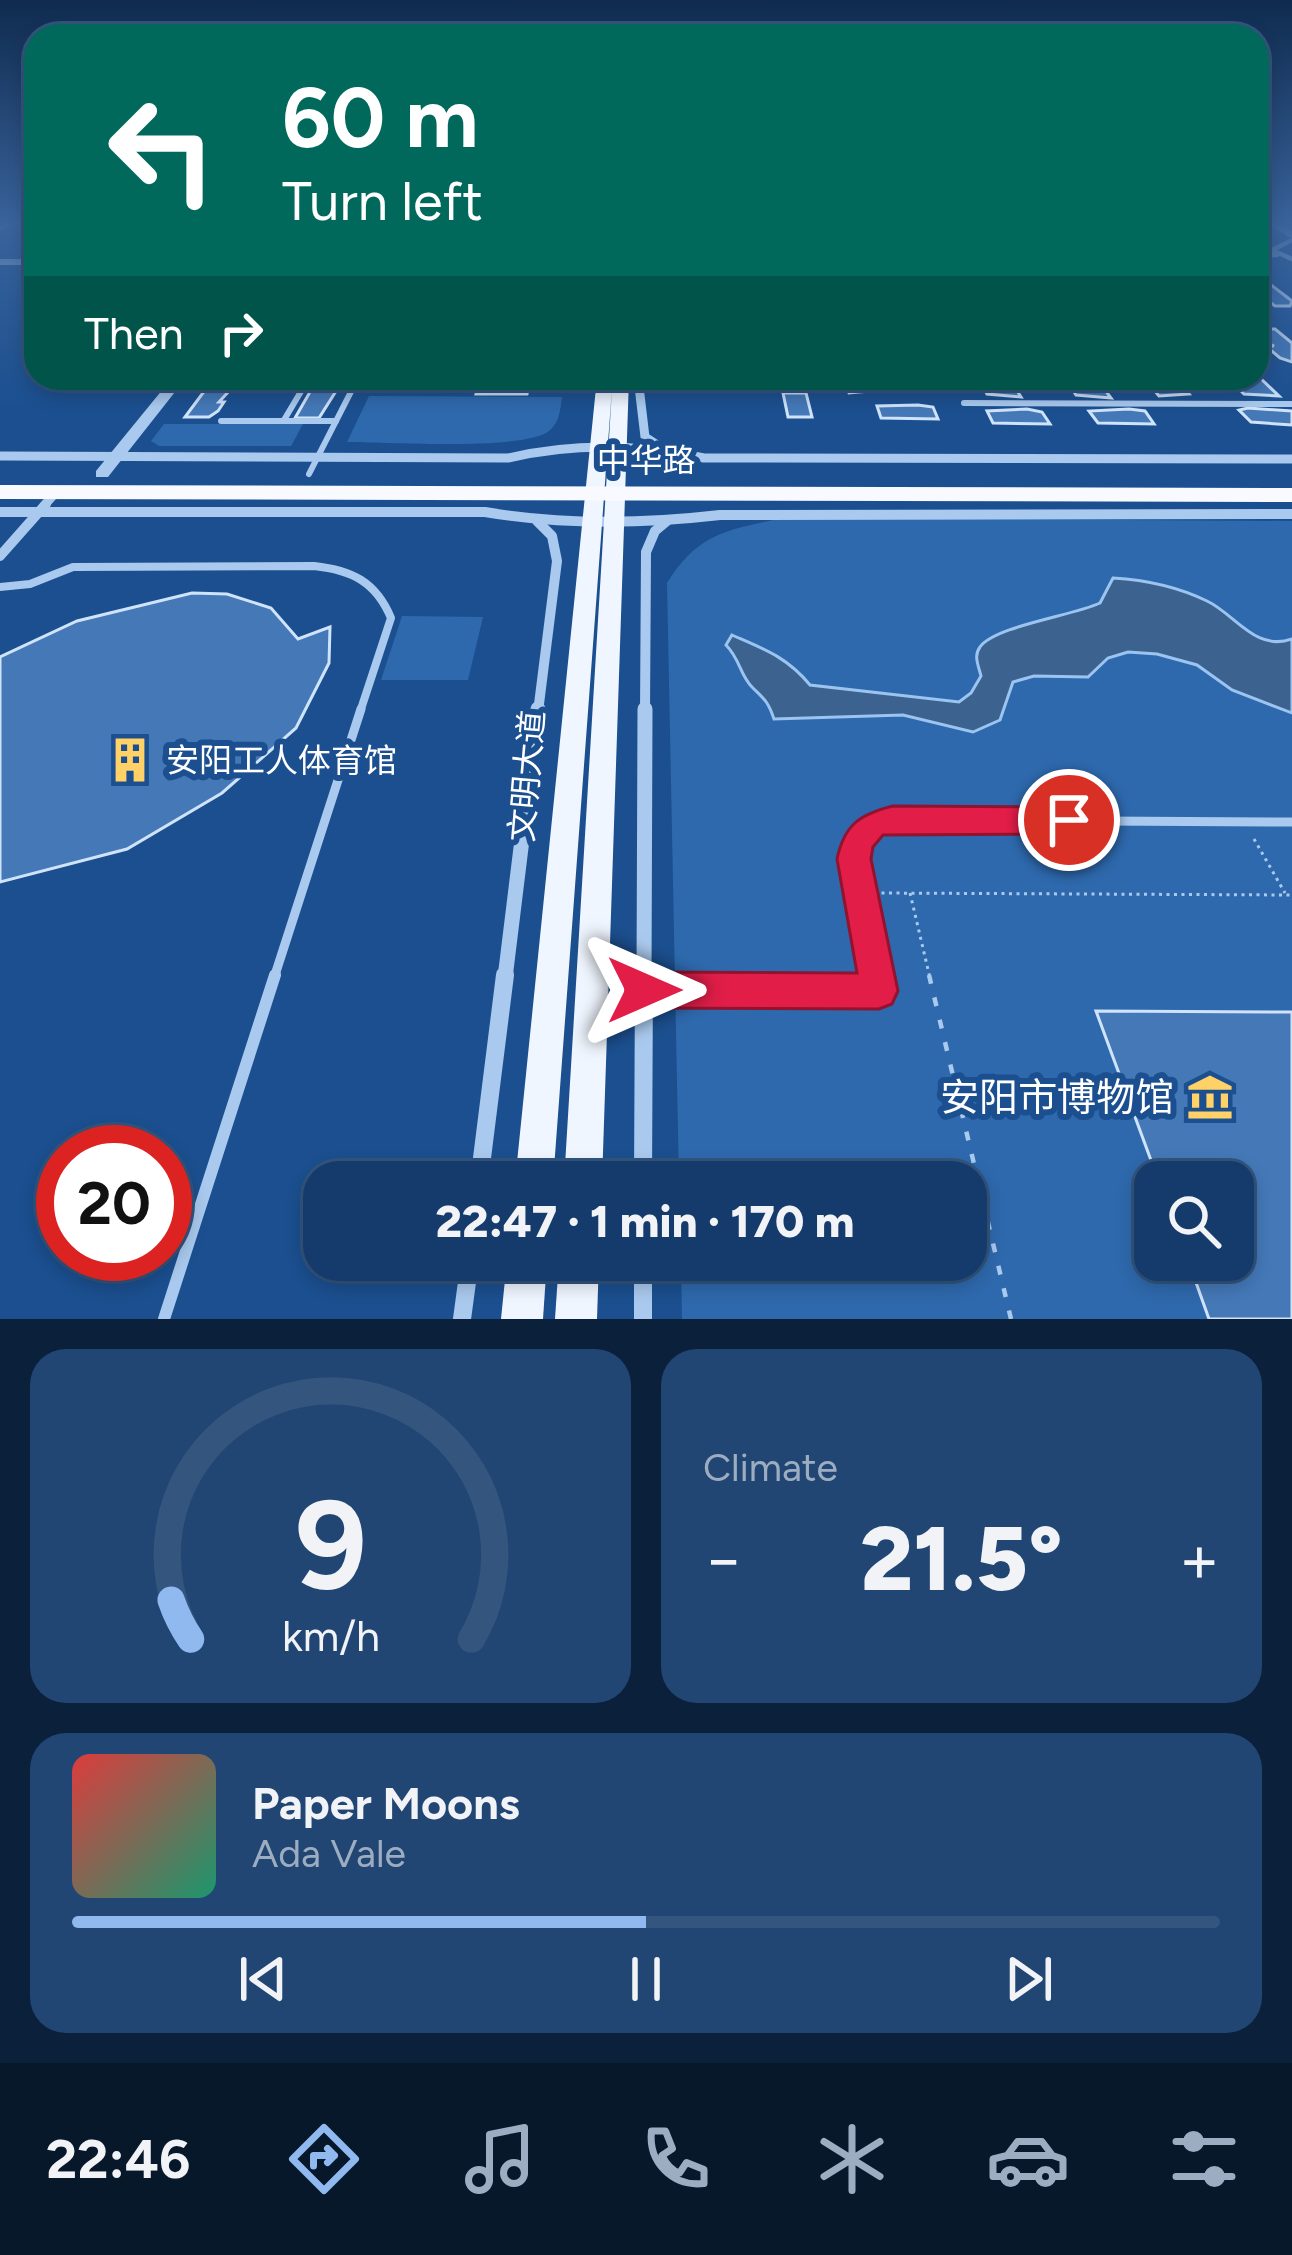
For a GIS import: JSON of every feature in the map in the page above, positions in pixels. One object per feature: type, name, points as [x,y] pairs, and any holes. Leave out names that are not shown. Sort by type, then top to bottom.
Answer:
[{"type":"highway","name":"中华路","points":[[0,474],[109,465],[314,466],[606,484],[1292,495]]},
{"type":"highway","name":"中华路","points":[[0,492],[1292,477]]},
{"type":"main road","name":"文明大道","points":[[584,1161],[605,390]]},
{"type":"main road","name":"文明大道","points":[[536,1161],[618,390]]},
{"type":"main road","points":[[522,1319],[525,1281]]},
{"type":"main road","points":[[576,1319],[578,1281]]},
{"type":"street","points":[[0,456],[109,465],[169,390]]},
{"type":"street","points":[[639,390],[645,436],[664,449],[704,458],[1292,459]]},
{"type":"street","points":[[538,521],[664,449]]},
{"type":"street","points":[[606,484],[667,521]]},
{"type":"street","points":[[0,556],[56,492]]},
{"type":"street","points":[[0,512],[484,512],[538,521],[552,536],[557,561],[482,1161]]},
{"type":"street","points":[[644,1161],[646,552],[655,531],[667,521],[720,514],[1292,514]]},
{"type":"street","points":[[462,1319],[467,1281]]},
{"type":"street","points":[[643,1281],[643,1319]]},
{"type":"lane","points":[[283,421],[302,390]]},
{"type":"lane","points":[[314,466],[352,390]]},
{"type":"lane","points":[[964,404],[1292,404]]},
{"type":"lane","points":[[221,421],[336,422]]},
{"type":"lane","points":[[0,587],[30,584],[73,567],[314,566],[346,569],[368,580],[385,600],[391,618],[164,1319]]},
{"type":"lane","points":[[644,990],[879,991],[854,859],[857,842],[873,824],[893,820],[1292,822]]},
{"type":"path","points":[[1244,821],[1289,895]]},
{"type":"path","points":[[860,893],[1289,895]]},
{"type":"path","points":[[910,893],[1011,1319]]},
{"type":"shaded area","points":[[369,396],[562,397],[555,424],[535,437],[484,443],[347,442]]},
{"type":"shaded area","points":[[164,424],[303,424],[291,446],[159,446],[151,441]]},
{"type":"shaded area","points":[[783,518],[1292,521],[1292,1319],[682,1319],[681,1281],[987,1281],[987,1161],[679,1161],[667,583],[703,543],[731,530]]},
{"type":"shaded area","points":[[1113,578],[1184,591],[1217,607],[1256,636],[1279,642],[1292,639],[1292,713],[1232,690],[1197,665],[1128,652],[1108,658],[1088,677],[1034,676],[1013,682],[1000,720],[973,732],[903,715],[774,719],[726,645],[732,635],[765,650],[793,667],[810,685],[959,702],[981,676],[977,654],[988,640],[1100,603]]},
{"type":"shaded area","points":[[402,616],[483,617],[468,680],[381,680]]},
{"type":"building","points":[[1269,285],[1292,301],[1290,306],[1269,301]]},
{"type":"building","points":[[1269,329],[1292,343],[1292,362],[1269,349],[1274,346],[1269,344]]},
{"type":"building","points":[[1269,386],[1279,396],[1240,390]]},
{"type":"building","points":[[205,390],[230,390],[209,417],[185,417]]},
{"type":"building","points":[[311,390],[337,390],[319,418],[295,418]]},
{"type":"building","points":[[477,390],[528,390],[527,394],[476,394]]},
{"type":"building","points":[[985,390],[1017,390],[1021,397]]},
{"type":"building","points":[[1073,390],[1105,390],[1111,398],[1076,395]]},
{"type":"building","points":[[1154,390],[1189,394],[1159,396]]},
{"type":"building","points":[[783,393],[806,393],[812,417],[788,417]]},
{"type":"building","points":[[877,406],[933,407],[938,419],[881,418]]},
{"type":"building","points":[[1239,410],[1292,411],[1292,425],[1251,422]]},
{"type":"building","points":[[987,411],[1042,412],[1050,424],[993,423]]},
{"type":"building","points":[[1089,411],[1145,411],[1154,424],[1098,423]]},
{"type":"building","name":"安阳工人体育馆","points":[[192,593],[227,594],[271,608],[298,639],[330,627],[329,663],[296,728],[222,793],[127,849],[0,882],[0,657],[77,621]]},
{"type":"building","name":"安阳市博物馆","points":[[1096,1011],[1292,1012],[1292,1319],[1209,1319],[1195,1281],[1254,1281],[1254,1161],[1151,1161]]},
{"type":"place","name":"安阳工人体育馆","points":[[130,760]]},
{"type":"place","name":"安阳市博物馆","points":[[1210,1097]]},
{"type":"route","points":[[644,990],[879,991],[854,859],[857,842],[873,824],[1069,820]]}]
